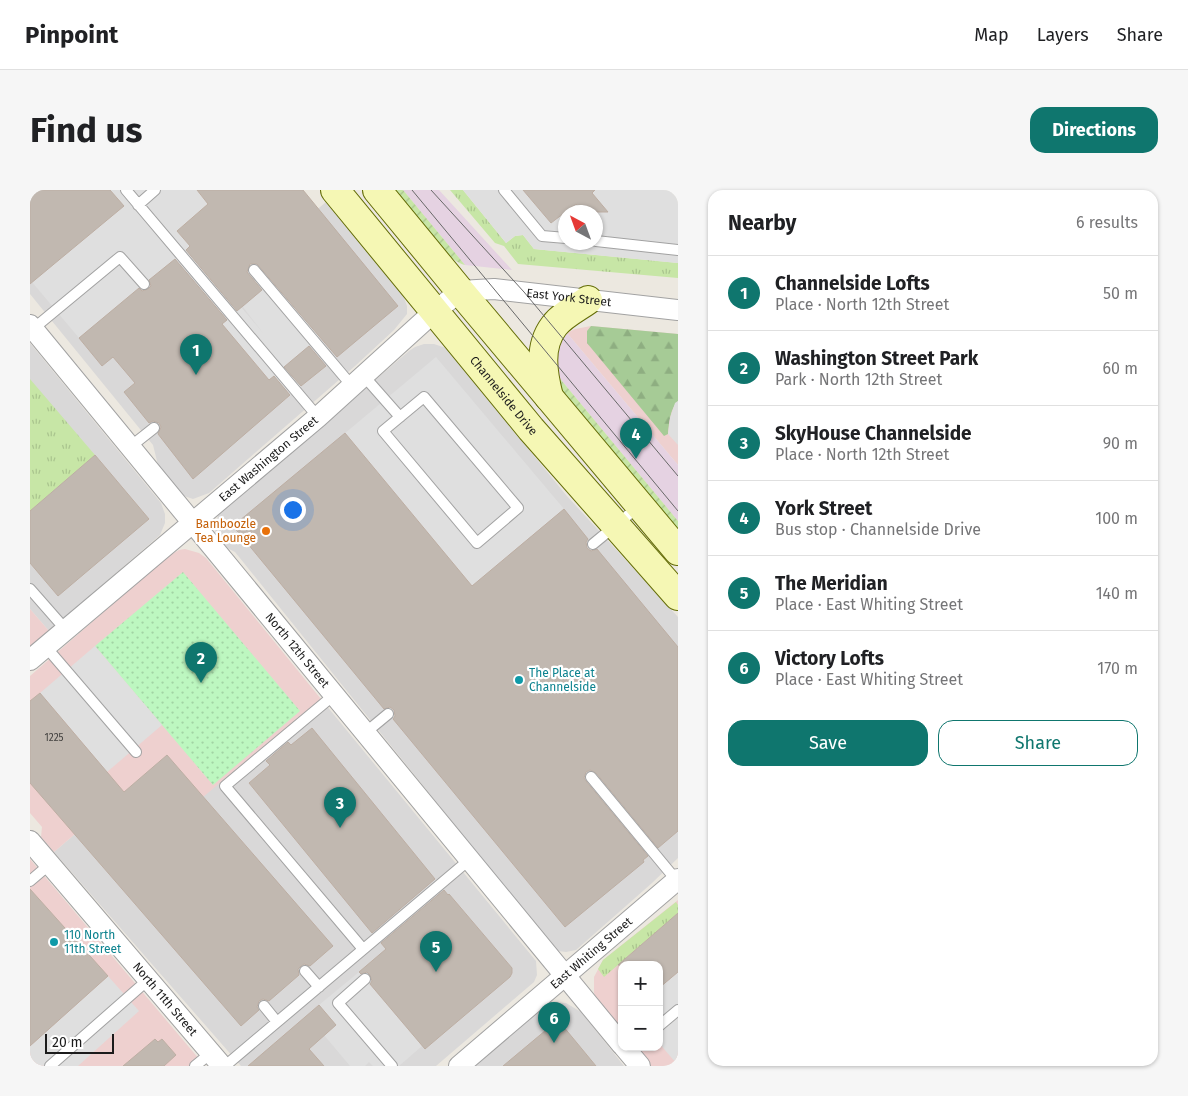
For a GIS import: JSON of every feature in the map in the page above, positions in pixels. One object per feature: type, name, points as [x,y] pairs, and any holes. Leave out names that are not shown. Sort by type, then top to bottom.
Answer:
[{"type":"main road","name":"Channelside Drive","points":[[335,190],[537,436],[678,596]]},
{"type":"main road","points":[[377,190],[678,551]]},
{"type":"main road","points":[[549,398],[545,379],[543,348],[553,326],[588,300]]},
{"type":"street","name":"East York Street","points":[[460,291],[494,289],[678,310]]},
{"type":"street","name":"East Washington Street","points":[[30,660],[318,417],[460,291]]},
{"type":"street","name":"North 12th Street","points":[[32,327],[469,860],[618,1037]]},
{"type":"street","name":"North 11th Street","points":[[30,841],[219,1062]]},
{"type":"street","name":"East Whiting Street","points":[[461,1066],[677,880]]},
{"type":"lane","points":[[126,190],[318,417]]},
{"type":"lane","points":[[138,204],[155,190]]},
{"type":"lane","points":[[504,190],[542,236],[558,237]]},
{"type":"lane","points":[[603,242],[678,250]]},
{"type":"lane","points":[[32,327],[120,257],[144,284]]},
{"type":"lane","points":[[254,270],[358,380],[400,417]]},
{"type":"lane","points":[[424,397],[518,508],[477,543],[382,431],[400,417],[424,397]]},
{"type":"lane","points":[[130,447],[154,428]]},
{"type":"lane","points":[[593,544],[639,506]]},
{"type":"lane","points":[[30,588],[66,630]]},
{"type":"lane","points":[[46,647],[136,752]]},
{"type":"lane","points":[[334,695],[225,786],[363,949]]},
{"type":"lane","points":[[364,732],[388,714]]},
{"type":"lane","points":[[591,777],[677,880]]},
{"type":"lane","points":[[195,1066],[219,1062],[277,1022],[469,860]]},
{"type":"lane","points":[[30,881],[50,864]]},
{"type":"lane","points":[[304,971],[319,987]]},
{"type":"lane","points":[[50,1066],[149,979]]},
{"type":"lane","points":[[366,979],[338,1002],[392,1066]]},
{"type":"lane","points":[[264,1006],[277,1022]]},
{"type":"lane","points":[[663,1023],[678,1010]]},
{"type":"shaded area","points":[[30,190],[110,190],[205,304],[326,202],[403,295],[407,306],[407,314],[394,330],[355,366],[209,493],[193,499],[179,494],[159,469],[153,445],[30,294]]},
{"type":"shaded area","points":[[110,190],[203,190],[199,193],[208,204],[177,231],[263,333],[243,307],[259,293],[248,280],[262,268],[320,337],[288,363],[305,383],[285,400],[171,263],[79,338],[32,282],[123,206]]},
{"type":"shaded area","points":[[403,190],[439,190],[512,270],[465,265]]},
{"type":"shaded area","points":[[463,190],[678,190],[678,263],[534,249],[523,235],[515,236],[506,243]]},
{"type":"shaded area","points":[[591,326],[678,334],[678,465],[567,333],[575,329]]},
{"type":"shaded area","points":[[567,333],[678,465],[678,521],[552,369],[558,345]]},
{"type":"shaded area","points":[[30,343],[161,503],[165,514],[165,523],[160,535],[49,631],[30,609]]},
{"type":"shaded area","name":"The Place at Channelside","points":[[424,344],[434,344],[446,348],[566,495],[678,617],[678,858],[576,950],[558,951],[553,947],[235,552],[223,546],[215,530],[218,515],[224,509],[409,351]]},
{"type":"shaded area","points":[[436,357],[564,509],[472,586],[344,434]]},
{"type":"shaded area","points":[[678,401],[678,445],[668,434],[670,418],[675,403]]},
{"type":"shaded area","points":[[185,549],[199,553],[206,558],[321,699],[203,797],[167,755],[54,852],[41,837],[42,827],[30,813],[30,676],[167,557],[179,550]]},
{"type":"shaded area","points":[[30,609],[49,631],[30,647]]},
{"type":"shaded area","points":[[95,646],[162,725],[107,772],[40,693]]},
{"type":"shaded area","points":[[321,699],[536,961],[537,975],[534,982],[436,1066],[241,1066],[54,852],[167,755],[203,796]]},
{"type":"shaded area","points":[[30,859],[205,1066],[30,1066]]},
{"type":"shaded area","points":[[678,900],[678,1066],[651,1066],[639,1051],[663,1051],[663,961],[618,961],[618,1025],[594,993],[594,977],[603,960]]},
{"type":"shaded area","points":[[359,972],[422,1046],[399,1066],[373,1066],[369,1062],[365,1066],[350,1066],[324,1035],[336,1025],[319,1005]]},
{"type":"shaded area","points":[[678,972],[678,1062],[676,1063],[663,1048],[663,985]]},
{"type":"shaded area","points":[[108,976],[139,1011],[78,1066],[30,1066],[30,1046]]},
{"type":"shaded area","points":[[551,1002],[566,1003],[581,1012],[624,1066],[473,1066],[544,1005]]},
{"type":"green space","points":[[393,190],[403,190],[465,265],[457,262],[438,244]]},
{"type":"green space","points":[[450,190],[463,190],[506,243],[515,236],[523,235],[534,249],[678,263],[678,278],[518,264],[504,246],[495,243]]},
{"type":"green space","points":[[591,326],[678,334],[678,401],[675,404],[669,421],[668,434],[664,436],[587,343],[587,331]]},
{"type":"green space","points":[[552,369],[678,521],[678,531],[560,393]]},
{"type":"green space","points":[[30,379],[95,455],[30,511]]},
{"type":"green space","points":[[183,572],[300,711],[213,785],[95,646]]},
{"type":"green space","points":[[676,902],[678,913],[622,961],[618,961],[618,965],[604,977],[598,969],[603,960]]},
{"type":"building","points":[[30,190],[110,190],[124,206],[30,284]]},
{"type":"building","points":[[197,190],[303,190],[398,306],[337,357],[257,264],[250,264],[247,272],[262,290],[237,311],[186,250],[190,246],[177,231],[208,204]]},
{"type":"building","points":[[523,190],[595,190],[592,193],[602,205],[558,205],[558,218],[551,223]]},
{"type":"building","points":[[175,259],[227,320],[222,324],[269,380],[274,376],[290,395],[193,479],[158,434],[161,427],[159,423],[153,421],[149,423],[124,392],[135,383],[113,357],[102,366],[79,338],[139,288],[142,291],[148,289],[151,286],[149,280]]},
{"type":"building","points":[[309,346],[326,366],[301,386],[284,367]]},
{"type":"building","name":"The Place at Channelside","points":[[345,433],[472,586],[564,509],[588,539],[586,542],[587,548],[591,551],[597,549],[678,647],[678,831],[658,848],[596,773],[590,770],[586,772],[584,778],[586,781],[648,856],[643,860],[644,862],[565,927],[393,719],[395,716],[394,710],[390,707],[384,709],[233,526]]},
{"type":"building","points":[[95,455],[149,519],[58,596],[30,563],[30,511]]},
{"type":"building","points":[[40,693],[124,792],[167,755],[333,946],[310,966],[304,964],[301,966],[298,969],[299,975],[269,1001],[263,999],[259,1001],[257,1007],[259,1010],[241,1026],[30,783],[30,701]]},
{"type":"building","points":[[312,728],[435,879],[372,933],[249,783],[270,765],[266,761],[288,742],[291,745]]},
{"type":"building","name":"110 North 11th Street","points":[[30,889],[108,976],[30,1046]]},
{"type":"building","points":[[444,890],[512,968],[512,973],[510,977],[425,1049],[370,984],[372,981],[370,975],[367,972],[361,974],[359,972],[386,949],[381,943]]},
{"type":"building","points":[[678,913],[678,972],[663,985],[663,961],[623,961]]},
{"type":"building","points":[[319,1005],[336,1025],[309,1049],[324,1066],[248,1066]]},
{"type":"building","points":[[558,1020],[596,1066],[503,1066]]},
{"type":"building","points":[[155,1039],[158,1042],[162,1039],[176,1055],[164,1066],[123,1066]]},
{"type":"tram line","points":[[412,190],[678,511]]},
{"type":"tram line","points":[[431,190],[524,292],[678,476]]},
{"type":"place","name":"Channelside Lofts","points":[[196,375]]},
{"type":"place","name":"York Street","points":[[636,459]]},
{"type":"place","name":"Bamboozle Tea Lounge","points":[[266,531]]},
{"type":"place","name":"The Place at Channelside","points":[[519,680]]},
{"type":"place","name":"Washington Street Park","points":[[201,683]]},
{"type":"place","name":"SkyHouse Channelside","points":[[340,828]]},
{"type":"place","name":"110 North 11th Street","points":[[54,942]]},
{"type":"place","name":"The Meridian","points":[[436,972]]},
{"type":"place","name":"Victory Lofts","points":[[554,1043]]}]
